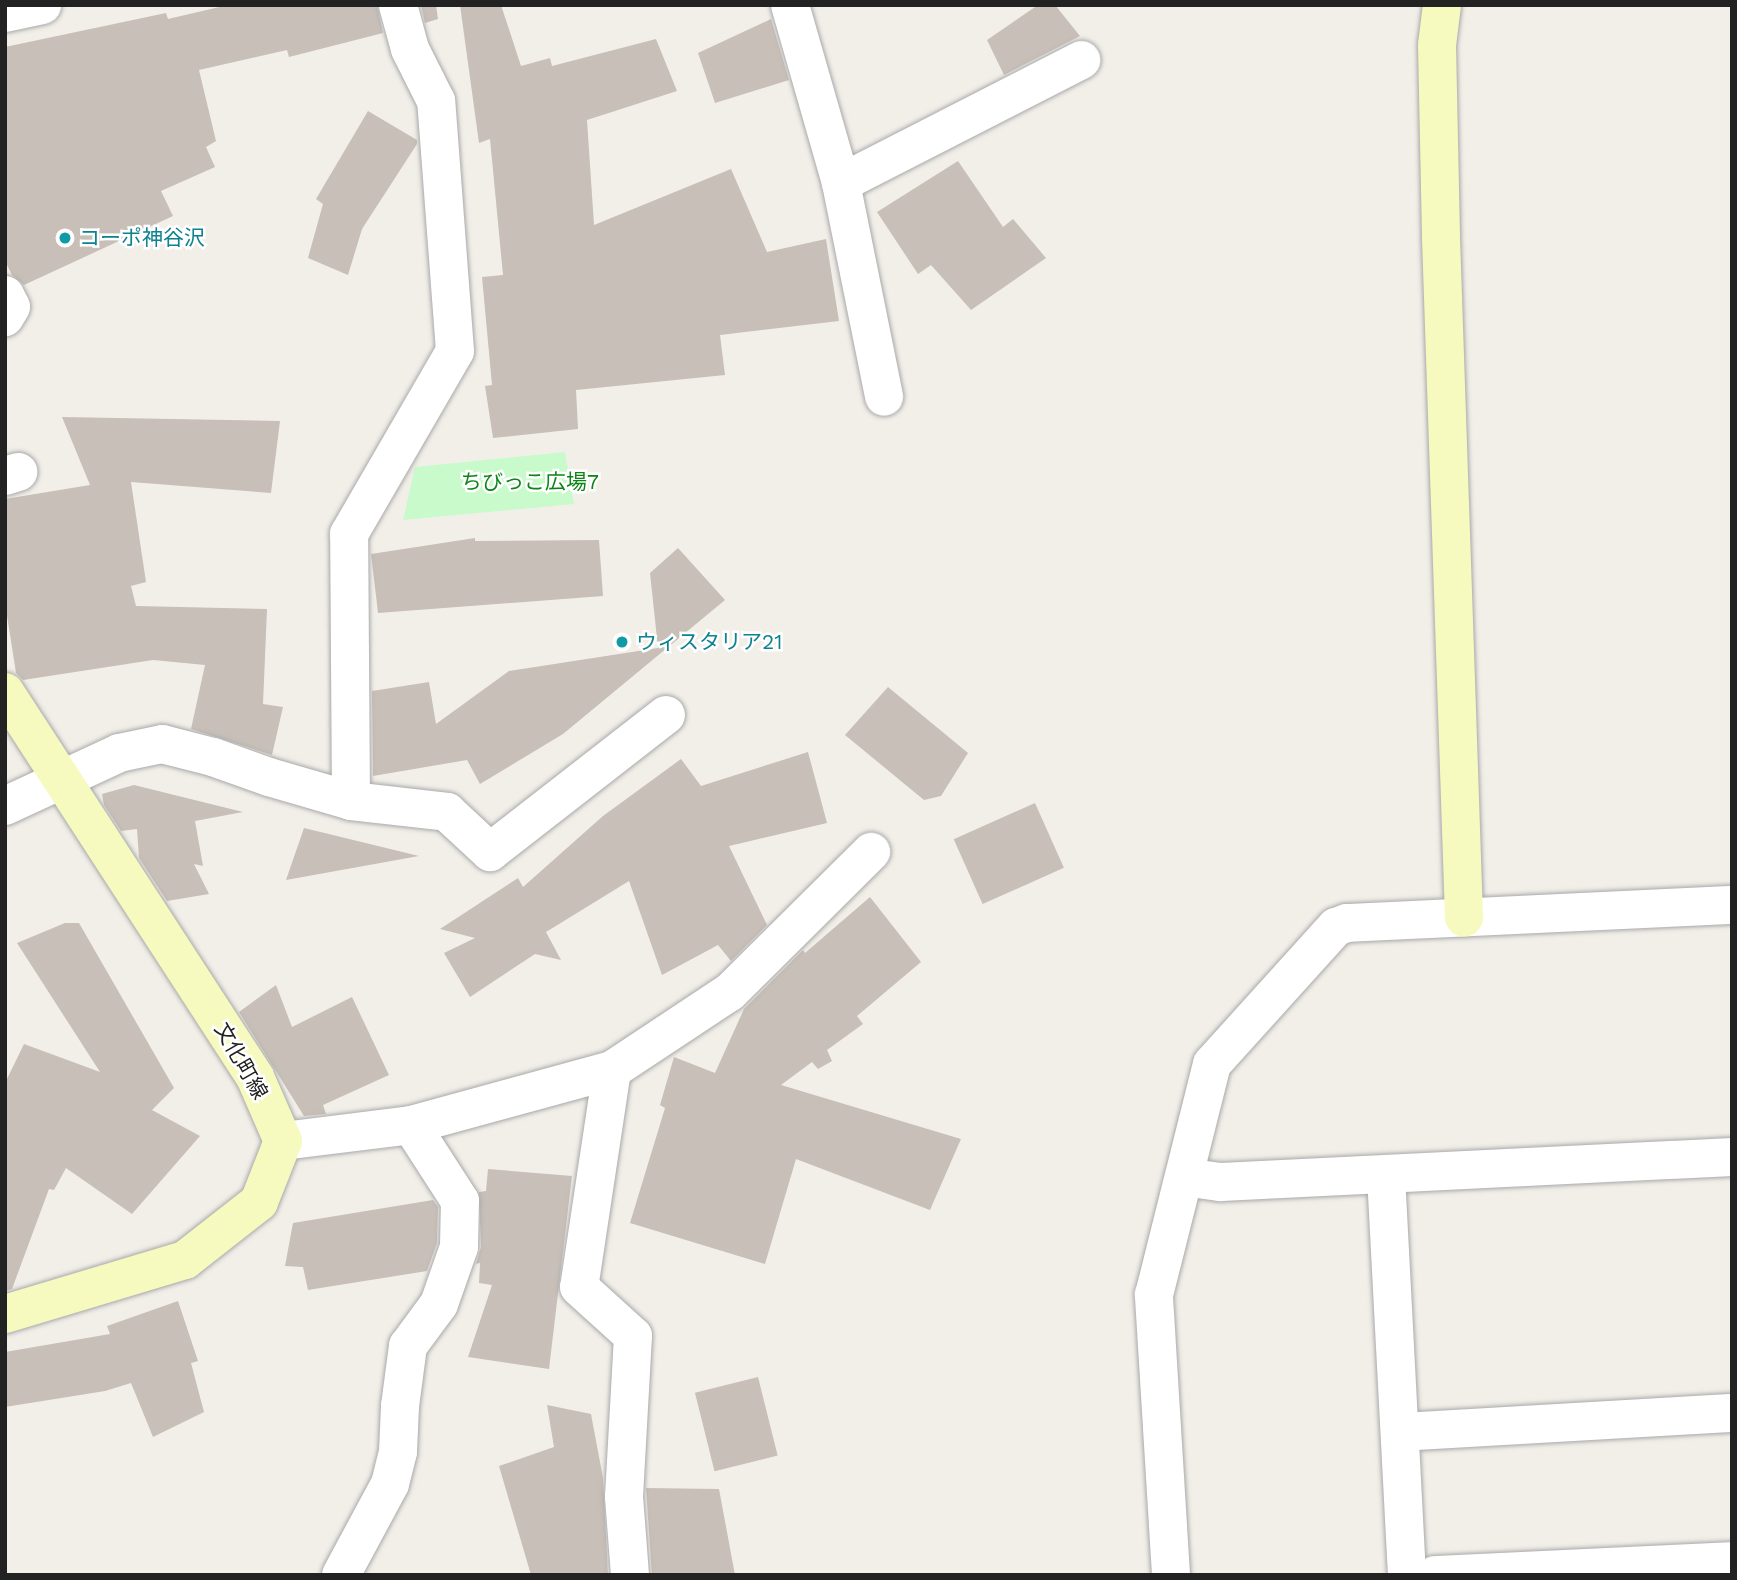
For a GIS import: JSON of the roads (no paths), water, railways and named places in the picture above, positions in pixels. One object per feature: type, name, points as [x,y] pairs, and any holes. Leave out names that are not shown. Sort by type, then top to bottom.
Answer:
[{"type":"street","points":[[5,13],[42,5]]},
{"type":"street","points":[[351,801],[349,534],[456,351],[436,101],[410,49],[398,5]]},
{"type":"street","points":[[790,5],[841,183],[884,397]]},
{"type":"street","points":[[1442,5],[1437,45],[1464,918]]},
{"type":"street","points":[[841,183],[1082,60]]},
{"type":"street","points":[[5,295],[11,307],[5,317]]},
{"type":"street","name":"文化町線","points":[[5,692],[255,1077],[283,1142]]},
{"type":"street","points":[[5,806],[60,778],[119,753],[162,744],[213,757],[351,801],[447,812],[490,852],[666,715]]},
{"type":"street","points":[[5,1314],[184,1260],[259,1202],[283,1142],[411,1125],[612,1070],[730,992],[871,852]]},
{"type":"street","points":[[1171,1575],[1154,1295],[1212,1064],[1336,927],[1347,923],[1732,905]]},
{"type":"street","points":[[612,1070],[579,1287],[633,1336],[624,1497],[629,1575]]},
{"type":"street","points":[[341,1575],[390,1484],[398,1452],[400,1406],[408,1346],[439,1304],[459,1247],[460,1201],[411,1125]]},
{"type":"street","points":[[1184,1178],[1221,1182],[1732,1157]]},
{"type":"street","points":[[1386,1175],[1407,1572],[1412,1575]]},
{"type":"street","points":[[1400,1432],[1732,1413]]},
{"type":"street","points":[[1435,1575],[1732,1561]]},
{"type":"place","name":"コーポ神谷沢","points":[[65,238]]},
{"type":"place","name":"ウィスタリア21","points":[[622,642]]},
{"type":"park label","name":"ちびっこ広場7","points":[[530,482]]}]
